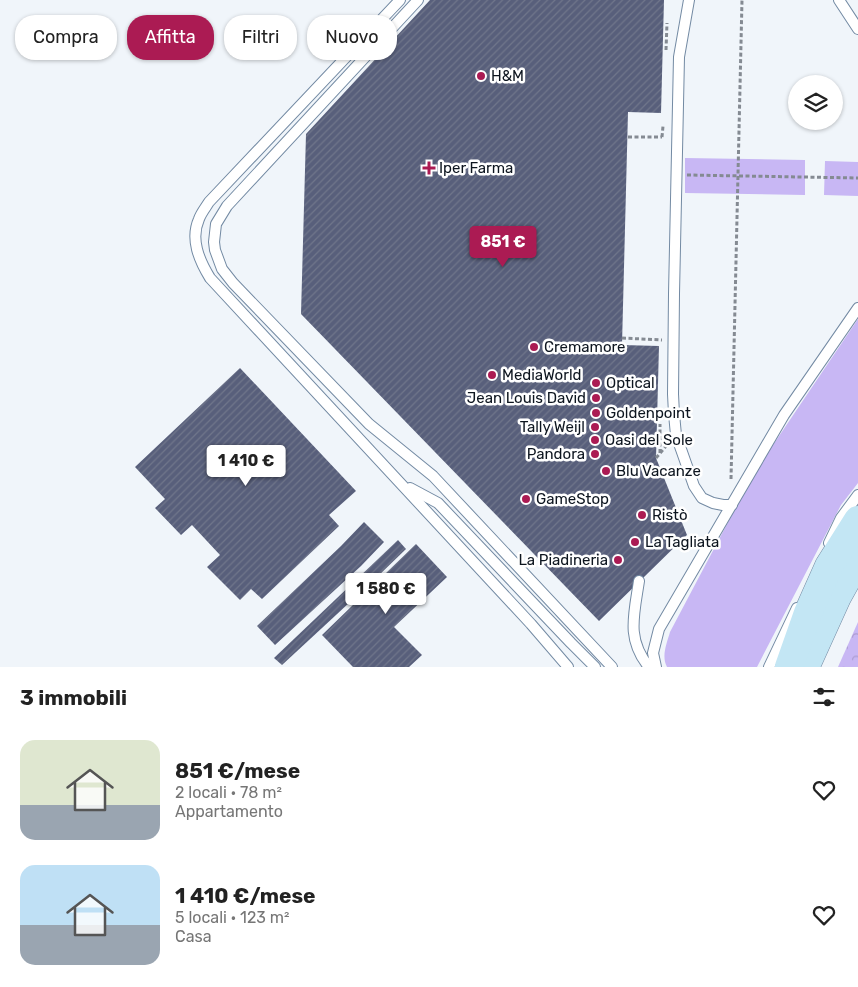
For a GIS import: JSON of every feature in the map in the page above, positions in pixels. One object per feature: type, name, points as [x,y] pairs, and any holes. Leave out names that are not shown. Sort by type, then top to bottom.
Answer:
[{"type":"main road","points":[[789,667],[808,613],[829,566],[858,520]]},
{"type":"main road","points":[[806,667],[837,597],[858,559]]},
{"type":"lane","points":[[400,0],[209,202],[199,218],[196,231],[197,252],[201,264],[210,278],[402,483],[568,667]]},
{"type":"lane","points":[[418,0],[227,206],[216,224],[214,234],[215,250],[222,269],[263,314],[369,424],[433,476],[612,667]]},
{"type":"lane","points":[[689,0],[680,57],[672,394],[676,435],[694,486],[702,498],[713,503],[732,505]]},
{"type":"lane","points":[[839,0],[858,29]]},
{"type":"lane","points":[[656,667],[653,653],[659,629],[784,415],[858,308]]},
{"type":"lane","points":[[402,483],[438,503],[595,667]]},
{"type":"lane","points":[[825,551],[841,518],[858,495]]},
{"type":"lane","points":[[639,581],[632,625],[640,656],[650,667]]},
{"type":"lane","points":[[769,667],[800,600]]},
{"type":"path","points":[[732,505],[730,487],[742,0]]},
{"type":"path","points":[[628,137],[670,137]]},
{"type":"path","points":[[677,175],[858,178]]},
{"type":"path","points":[[622,338],[667,340]]},
{"type":"green space","points":[[685,158],[805,160],[805,195],[685,193]]},
{"type":"green space","points":[[825,161],[858,162],[858,196],[824,195]]},
{"type":"green space","points":[[858,319],[858,483],[841,505],[757,667],[667,667],[665,654],[670,632],[754,473]]},
{"type":"green space","points":[[858,622],[858,667],[838,667]]},
{"type":"building","points":[[430,0],[664,0],[661,113],[628,112],[622,345],[659,346],[656,458],[687,535],[599,621],[301,314],[306,134],[374,60],[397,60],[397,36]]},
{"type":"building","points":[[240,368],[356,491],[329,515],[339,526],[262,599],[251,589],[240,600],[207,567],[220,555],[192,525],[181,535],[155,508],[165,499],[135,467]]},
{"type":"building","points":[[364,522],[384,542],[361,566],[275,645],[257,626]]},
{"type":"building","points":[[398,540],[406,549],[376,578],[282,665],[274,658]]},
{"type":"building","points":[[416,544],[447,577],[394,627],[422,655],[409,667],[353,667],[322,635]]},
{"type":"place","name":"H&M","points":[[481,76]]},
{"type":"place","name":"Iper Farma","points":[[429,168]]},
{"type":"place","name":"Cremamore","points":[[534,347]]},
{"type":"place","name":"MediaWorld","points":[[492,375]]},
{"type":"place","name":"Optical","points":[[596,383]]},
{"type":"place","name":"Jean Louis David","points":[[596,398]]},
{"type":"place","name":"Goldenpoint","points":[[596,413]]},
{"type":"place","name":"Tally Weijl","points":[[595,427]]},
{"type":"place","name":"Oasi del Sole","points":[[595,440]]},
{"type":"place","name":"Pandora","points":[[595,454]]},
{"type":"place","name":"Blu Vacanze","points":[[606,471]]},
{"type":"place","name":"GameStop","points":[[526,499]]},
{"type":"place","name":"Ristò","points":[[642,515]]},
{"type":"place","name":"La Tagliata","points":[[635,542]]},
{"type":"place","name":"La Piadineria","points":[[618,560]]}]
